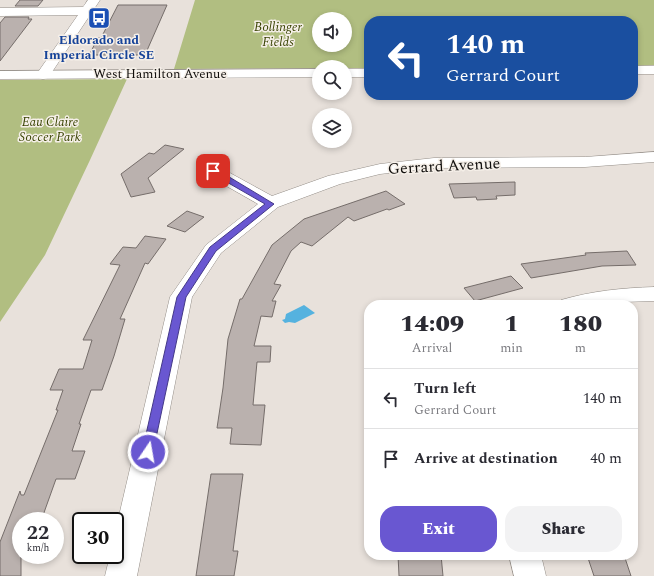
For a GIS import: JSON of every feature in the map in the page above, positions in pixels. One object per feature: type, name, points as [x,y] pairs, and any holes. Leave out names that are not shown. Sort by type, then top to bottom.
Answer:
[{"type":"street","points":[[0,12],[90,6]]},
{"type":"street","points":[[43,75],[90,6]]},
{"type":"street","points":[[638,70],[654,70]]},
{"type":"street","points":[[352,73],[364,72]]},
{"type":"street","name":"West Hamilton Avenue","points":[[0,76],[312,73]]},
{"type":"street","name":"Gerrard Avenue","points":[[121,576],[181,297],[213,249],[270,204],[334,180],[380,169],[434,163],[585,162],[654,157]]},
{"type":"street","points":[[213,171],[270,204]]},
{"type":"street","points":[[590,300],[636,294],[654,294]]},
{"type":"street","points":[[526,560],[530,576]]},
{"type":"green space","name":"Bollinger Fields","points":[[195,0],[654,0],[654,65],[638,66],[638,16],[364,16],[364,68],[352,68],[352,60],[312,60],[312,68],[174,69]]},
{"type":"green space","name":"Eau Claire Soccer Park","points":[[127,79],[45,255],[0,322],[0,80]]},
{"type":"water","points":[[304,305],[315,313],[295,323],[285,323],[282,320],[285,319],[286,314]]},
{"type":"building","points":[[20,0],[43,0],[38,6],[15,6]]},
{"type":"building","points":[[118,5],[167,5],[145,55],[89,55],[98,38],[101,38]]},
{"type":"building","points":[[5,17],[29,17],[28,19],[32,19],[0,61],[0,23]]},
{"type":"building","points":[[165,145],[184,149],[148,178],[155,192],[131,197],[121,174],[149,153],[154,154]]},
{"type":"building","points":[[515,182],[515,195],[496,196],[497,199],[477,200],[476,197],[454,198],[449,184]]},
{"type":"building","points":[[386,191],[405,204],[354,221],[348,217],[312,246],[301,242],[291,251],[274,284],[281,285],[272,301],[276,301],[272,317],[261,316],[254,346],[271,346],[270,362],[257,362],[253,405],[265,405],[261,445],[230,444],[232,428],[217,428],[228,339],[240,299],[242,299],[272,245],[304,219]]},
{"type":"building","points":[[187,211],[204,217],[185,232],[167,226]]},
{"type":"building","points":[[145,236],[166,239],[148,264],[145,263],[120,319],[125,319],[102,390],[91,390],[79,424],[81,424],[72,451],[85,451],[75,479],[56,479],[44,512],[12,512],[12,564],[21,564],[21,576],[0,576],[0,542],[20,491],[21,495],[24,495],[58,410],[56,410],[63,390],[50,390],[59,369],[83,369],[92,340],[83,340],[120,265],[110,264],[123,247],[136,248]]},
{"type":"building","points":[[627,251],[636,265],[602,266],[531,278],[521,264],[586,255],[585,253]]},
{"type":"building","points":[[511,276],[523,288],[474,300],[464,288]]},
{"type":"building","points":[[211,474],[243,474],[233,551],[238,551],[234,576],[196,576]]},
{"type":"building","points":[[398,560],[441,560],[443,576],[399,576]]},
{"type":"building","points":[[589,560],[626,560],[631,576],[594,576]]},
{"type":"place","name":"Eldorado and Imperial Circle SE","points":[[99,18]]},
{"type":"route","points":[[148,452],[181,297],[213,249],[270,204],[213,171]]}]
